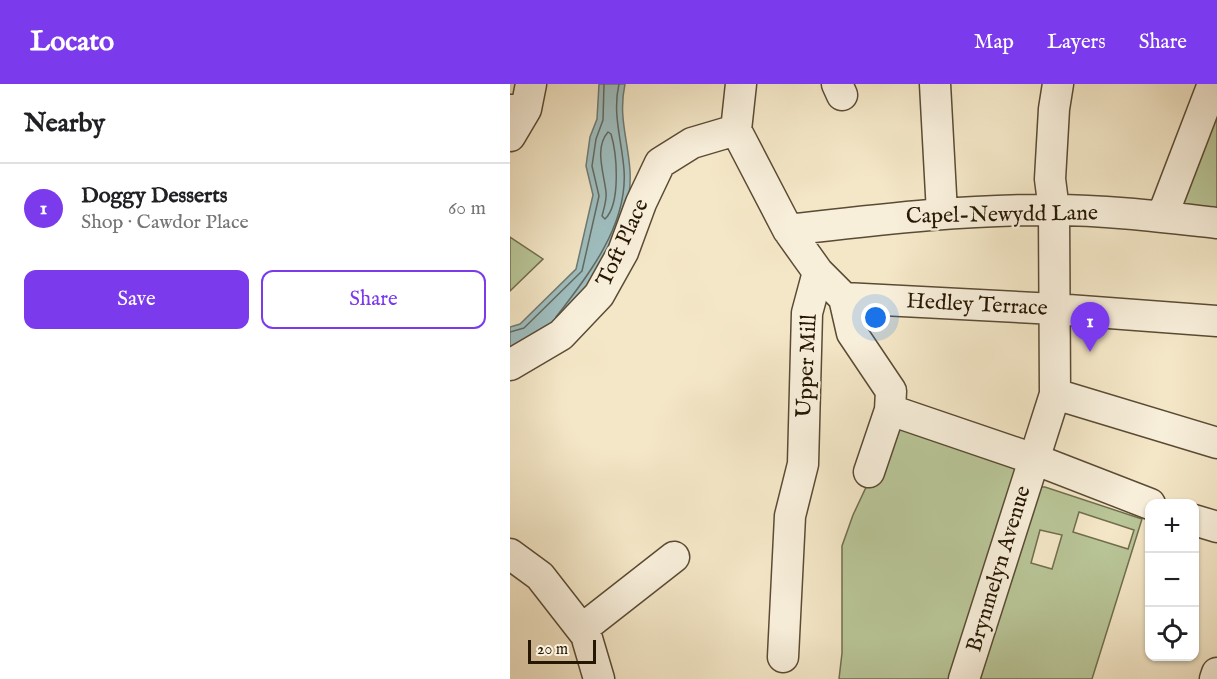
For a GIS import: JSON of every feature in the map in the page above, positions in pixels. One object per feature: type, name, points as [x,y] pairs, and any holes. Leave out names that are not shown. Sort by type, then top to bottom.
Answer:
[{"type":"street","points":[[741,84],[736,130],[788,230],[818,272],[844,297],[852,333],[891,391],[890,410],[869,472]]},
{"type":"street","points":[[935,84],[942,213]]},
{"type":"street","name":"Brynmelyn Avenue","points":[[964,679],[1055,394],[1054,210],[1050,179],[1054,109],[1058,84]]},
{"type":"street","points":[[1162,217],[1213,84]]},
{"type":"street","points":[[510,136],[522,101]]},
{"type":"street","name":"Toft Place","points":[[510,365],[561,335],[599,296],[623,252],[641,203],[660,163],[692,143],[736,130]]},
{"type":"street","name":"Capel-Newydd Lane","points":[[788,230],[942,213],[1054,210],[1217,223]]},
{"type":"street","name":"Upper Mill","points":[[783,657],[790,516],[803,464],[807,314],[818,272]]},
{"type":"street","name":"Hedley Terrace","points":[[844,297],[1217,321]]},
{"type":"street","points":[[1055,394],[1217,443]]},
{"type":"street","points":[[890,410],[1034,459],[1145,502]]},
{"type":"street","points":[[1199,522],[1217,527]]},
{"type":"street","points":[[510,554],[540,576],[582,629],[586,635],[599,679]]},
{"type":"street","points":[[582,629],[674,557]]},
{"type":"street","points":[[1215,679],[1217,673]]},
{"type":"green space","points":[[1217,97],[1217,215],[1174,204]]},
{"type":"green space","points":[[510,237],[543,259],[510,291]]},
{"type":"green space","points":[[893,423],[1020,459],[952,679],[839,679],[842,653],[842,546]]},
{"type":"green space","points":[[1040,487],[1142,519],[1092,679],[980,679]],"holes":[[[1079,512],[1134,530],[1128,549],[1073,532]],[[1040,530],[1062,535],[1052,569],[1031,563]]]},
{"type":"water","points":[[599,84],[625,84],[623,118],[630,171],[630,190],[621,227],[593,278],[560,322],[543,337],[510,356],[510,327],[520,324],[576,269],[593,195],[586,166],[590,137],[597,119]]},
{"type":"place","name":"Doggy Desserts","points":[[1090,352]]}]
